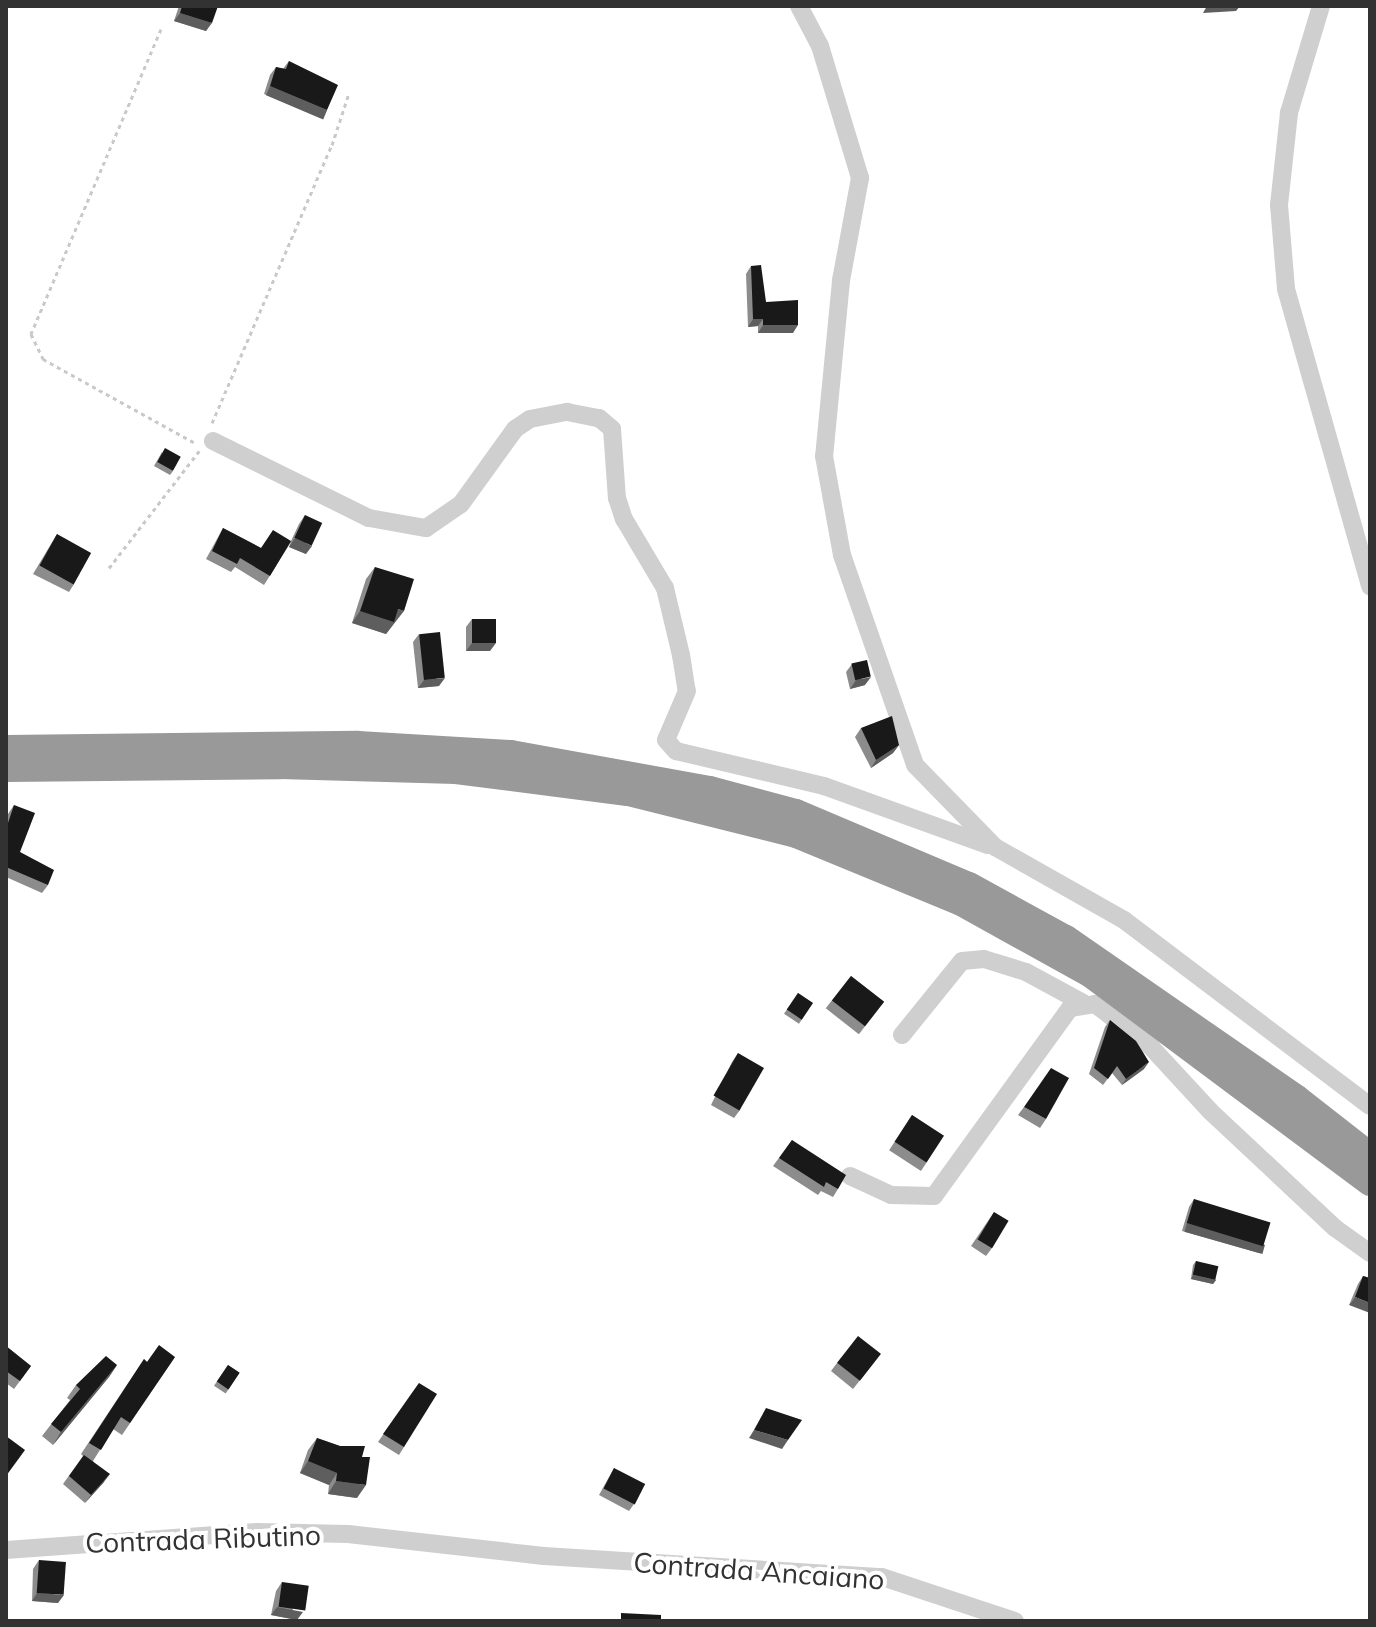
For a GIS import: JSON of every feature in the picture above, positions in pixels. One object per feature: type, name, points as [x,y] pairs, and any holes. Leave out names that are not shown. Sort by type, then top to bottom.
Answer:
[{"type":"highway","points":[[6,748],[358,744],[511,753],[696,786],[796,812],[969,885],[1066,938],[1297,1098],[1370,1155]]},
{"type":"highway","points":[[6,769],[280,766],[456,771],[628,793],[796,835],[961,903],[1091,975],[1370,1183]]},
{"type":"street","points":[[799,6],[820,46],[860,178],[841,281],[824,456],[842,555],[915,765],[995,847]]},
{"type":"street","points":[[1321,6],[1289,113],[1279,205],[1285,275],[1370,586]]},
{"type":"street","points":[[213,441],[369,518],[426,528],[461,504],[515,429],[530,419],[567,412],[599,418],[612,429],[621,509],[665,588],[681,655],[687,691],[666,740],[676,751],[824,786],[995,847],[1124,920],[1370,1106]]},
{"type":"street","points":[[902,1035],[962,961],[984,959],[1026,972],[1083,1003],[1095,1004],[1125,1024],[1323,1217],[1370,1253]]},
{"type":"street","points":[[850,1176],[891,1195],[934,1196],[1070,1008],[1083,1003]]},
{"type":"street","name":"Contrada Ributino","points":[[6,1550],[257,1532],[348,1534],[544,1556]]},
{"type":"street","name":"Contrada Ancaiano","points":[[544,1556],[882,1577],[1015,1621]]},
{"type":"path","points":[[109,568],[203,447],[78,381],[43,359],[31,334],[161,29]]},
{"type":"path","points":[[213,441],[215,413],[332,145],[349,93]]},
{"type":"building","points":[[182,6],[218,6],[212,23],[180,13]]},
{"type":"building","points":[[289,61],[338,85],[327,110],[270,86],[276,67],[286,69]]},
{"type":"building","points":[[761,265],[766,302],[798,300],[798,325],[763,325],[763,319],[753,319],[751,266]]},
{"type":"building","points":[[165,448],[181,457],[173,471],[157,462]]},
{"type":"building","points":[[305,515],[322,523],[312,546],[294,538]]},
{"type":"building","points":[[223,528],[261,548],[273,530],[291,541],[270,576],[240,558],[237,564],[212,551]]},
{"type":"building","points":[[57,534],[91,553],[74,584],[40,565]]},
{"type":"building","points":[[375,567],[414,579],[404,611],[398,609],[394,622],[360,611]]},
{"type":"building","points":[[472,619],[496,619],[496,643],[472,643]]},
{"type":"building","points":[[440,632],[445,678],[424,680],[419,634]]},
{"type":"building","points":[[867,660],[871,677],[855,680],[851,664]]},
{"type":"building","points":[[892,716],[899,745],[876,760],[861,728]]},
{"type":"building","points":[[14,805],[35,813],[20,852],[54,870],[48,885],[6,867],[6,829]]},
{"type":"building","points":[[851,976],[884,1002],[865,1026],[832,1000]]},
{"type":"building","points":[[798,993],[813,1003],[802,1020],[787,1010]]},
{"type":"building","points":[[1110,1020],[1136,1041],[1149,1062],[1126,1079],[1117,1066],[1108,1079],[1094,1068]]},
{"type":"building","points":[[738,1053],[764,1068],[739,1110],[714,1095]]},
{"type":"building","points":[[1051,1068],[1069,1078],[1046,1119],[1024,1107]]},
{"type":"building","points":[[912,1115],[944,1136],[926,1163],[895,1142]]},
{"type":"building","points":[[792,1140],[846,1175],[838,1189],[826,1182],[824,1187],[779,1158]]},
{"type":"building","points":[[1194,1199],[1271,1222],[1263,1246],[1187,1223]]},
{"type":"building","points":[[994,1212],[1009,1221],[992,1248],[978,1239]]},
{"type":"building","points":[[1196,1261],[1218,1266],[1215,1280],[1193,1275]]},
{"type":"building","points":[[1363,1276],[1370,1278],[1370,1303],[1355,1297]]},
{"type":"building","points":[[858,1336],[881,1354],[860,1381],[837,1363]]},
{"type":"building","points":[[159,1345],[175,1357],[130,1423],[121,1417],[101,1450],[89,1443],[144,1359],[147,1362]]},
{"type":"building","points":[[6,1346],[31,1366],[20,1381],[6,1371]]},
{"type":"building","points":[[106,1356],[117,1365],[61,1432],[51,1424],[80,1389],[76,1385]]},
{"type":"building","points":[[228,1365],[240,1373],[228,1389],[217,1382]]},
{"type":"building","points":[[419,1383],[437,1394],[404,1447],[383,1434]]},
{"type":"building","points":[[766,1408],[802,1420],[788,1440],[754,1430]]},
{"type":"building","points":[[6,1436],[25,1450],[6,1476]]},
{"type":"building","points":[[317,1438],[340,1446],[365,1446],[362,1457],[370,1457],[366,1485],[336,1481],[337,1473],[308,1461]]},
{"type":"building","points":[[84,1455],[110,1474],[91,1495],[69,1476]]},
{"type":"building","points":[[614,1468],[645,1484],[635,1504],[604,1488]]},
{"type":"building","points":[[39,1560],[66,1562],[64,1595],[37,1593]]},
{"type":"building","points":[[282,1582],[309,1586],[305,1611],[279,1607]]},
{"type":"building","points":[[621,1613],[661,1615],[661,1621],[621,1621]]}]
